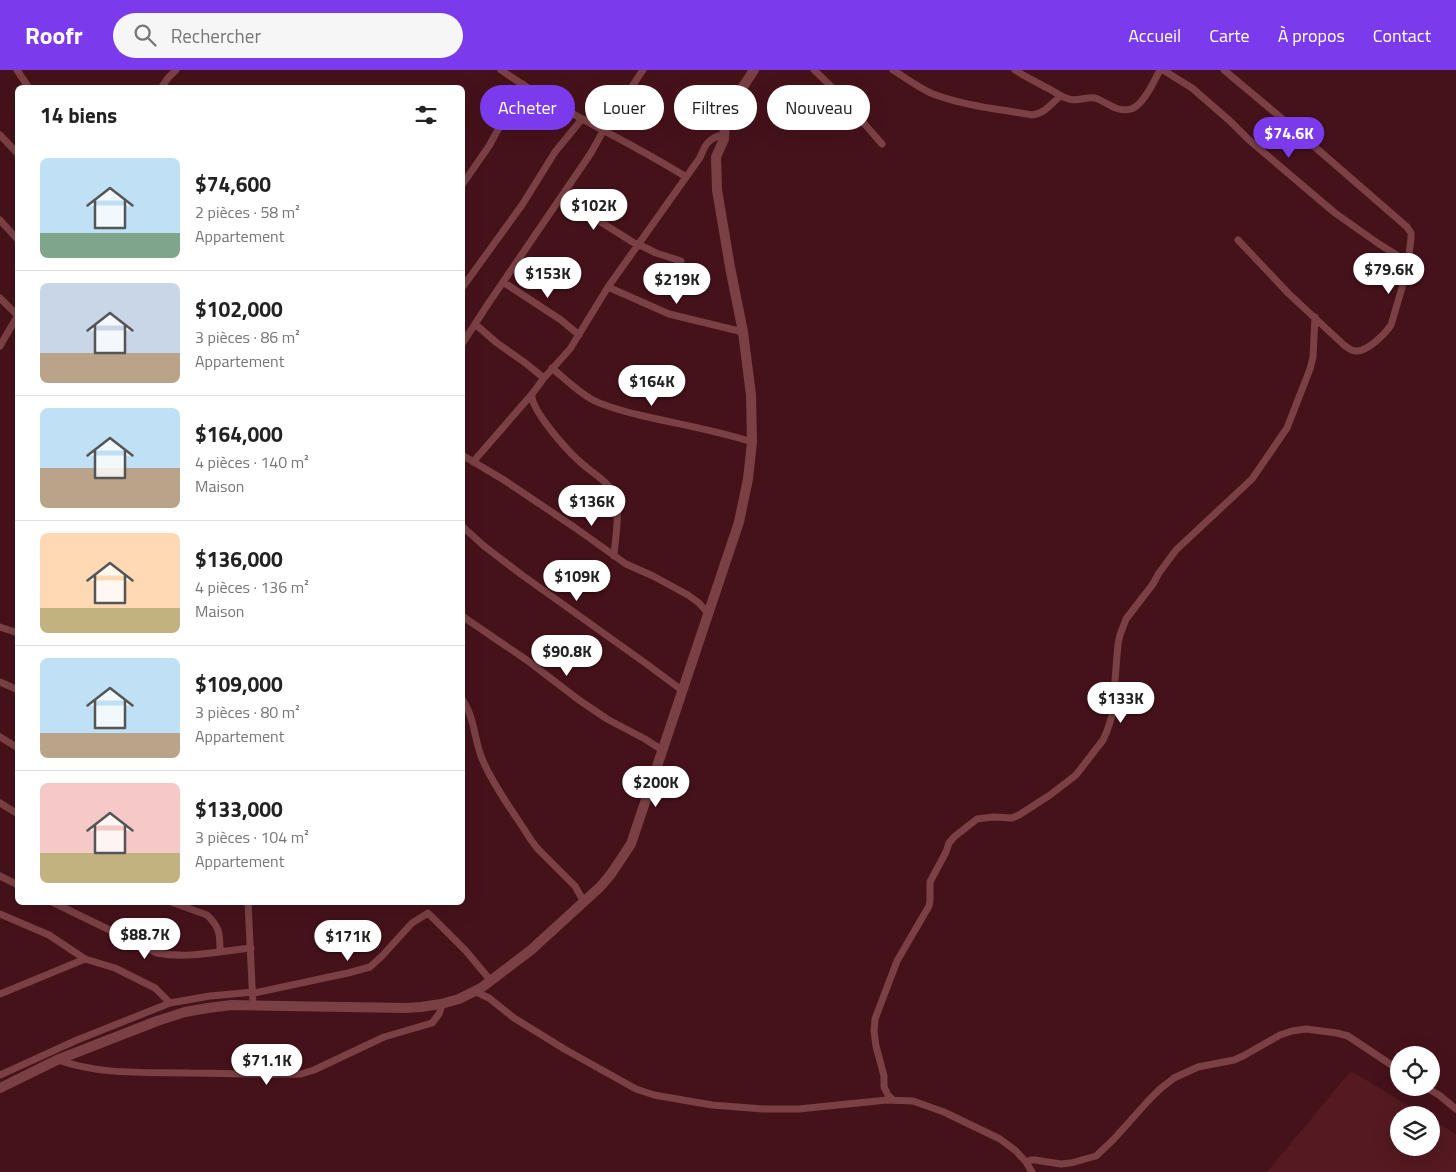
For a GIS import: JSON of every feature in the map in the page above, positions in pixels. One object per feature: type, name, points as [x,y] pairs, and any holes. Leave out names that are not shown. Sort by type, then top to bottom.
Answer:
[{"type":"main road","points":[[0,1088],[57,1060],[185,1012],[208,1008],[253,1005],[406,1008],[441,1004],[460,999],[482,988],[531,950],[600,887],[611,874],[630,844],[739,522],[748,479],[752,442],[751,395],[717,190],[716,157],[724,139],[725,122],[735,98],[754,70]]},
{"type":"street","points":[[17,70],[27,85]]},
{"type":"street","points":[[163,85],[176,70]]},
{"type":"street","points":[[501,70],[585,120]]},
{"type":"street","points":[[633,85],[643,70]]},
{"type":"street","points":[[814,70],[845,100],[882,144]]},
{"type":"street","points":[[893,70],[932,93],[950,100],[1027,114],[1044,112],[1060,96]]},
{"type":"street","points":[[1015,70],[1068,99],[1077,101],[1092,97],[1122,110],[1132,109],[1138,105],[1162,70],[1192,88],[1225,116],[1249,140],[1335,212],[1379,244],[1408,262]]},
{"type":"street","points":[[1224,70],[1408,227],[1412,238],[1408,262],[1403,288],[1391,325],[1386,332],[1366,348],[1353,351],[1273,278],[1238,240]]},
{"type":"street","points":[[465,181],[489,146],[523,84]]},
{"type":"street","points":[[465,284],[522,205],[555,152],[582,119]]},
{"type":"street","points":[[465,339],[561,197],[603,130]]},
{"type":"street","points":[[606,130],[686,177]]},
{"type":"street","points":[[0,135],[15,151]]},
{"type":"street","points":[[472,462],[570,349],[608,287],[639,246],[699,159],[707,143],[711,138],[718,136],[724,139]]},
{"type":"street","points":[[561,197],[639,246],[681,261]]},
{"type":"street","points":[[0,220],[15,237]]},
{"type":"street","points":[[503,282],[579,334]]},
{"type":"street","points":[[608,287],[669,314],[742,332]]},
{"type":"street","points":[[0,298],[15,314]]},
{"type":"street","points":[[877,1100],[882,1095],[884,1076],[876,1046],[875,1019],[898,961],[929,906],[930,882],[950,840],[977,819],[985,817],[1012,818],[1050,795],[1076,775],[1103,740],[1112,716],[1118,644],[1126,619],[1154,584],[1159,573],[1176,550],[1252,479],[1283,434],[1292,418],[1310,369],[1314,348],[1315,317]]},
{"type":"street","points":[[0,346],[15,320]]},
{"type":"street","points":[[475,324],[544,378]]},
{"type":"street","points":[[552,368],[580,392],[608,406],[752,442]]},
{"type":"street","points":[[532,394],[535,406],[555,435],[577,459],[612,490],[615,497],[617,529],[614,556]]},
{"type":"street","points":[[465,457],[504,480],[626,564],[688,595],[699,603],[708,614]]},
{"type":"street","points":[[465,529],[522,575],[682,691]]},
{"type":"street","points":[[465,618],[606,719],[662,750]]},
{"type":"street","points":[[0,627],[15,632]]},
{"type":"street","points":[[0,682],[15,689]]},
{"type":"street","points":[[465,704],[469,711],[480,753],[495,785],[537,848],[575,886],[584,902]]},
{"type":"street","points":[[0,737],[15,746]]},
{"type":"street","points":[[0,803],[15,812]]},
{"type":"street","points":[[0,876],[15,884]]},
{"type":"street","points":[[58,905],[157,953],[190,955],[251,948]]},
{"type":"street","points":[[179,905],[207,915],[212,919],[220,935],[220,952]]},
{"type":"street","points":[[248,905],[254,992],[253,1005]]},
{"type":"street","points":[[0,1075],[77,1040],[170,1003],[210,996],[254,992],[370,967],[412,923],[428,913],[466,951],[491,981]]},
{"type":"street","points":[[0,914],[49,935],[85,959],[115,968],[155,988],[170,1003]]},
{"type":"street","points":[[0,994],[85,959]]},
{"type":"street","points":[[474,991],[489,998],[514,1018],[574,1055],[636,1089],[654,1095],[712,1105],[763,1109],[799,1109],[892,1099],[913,1101],[944,1112],[1000,1139],[1016,1151],[1032,1172]]},
{"type":"street","points":[[57,1060],[78,1067],[96,1070],[158,1073],[301,1074],[314,1070],[384,1037],[432,1023],[439,1014],[441,1004]]},
{"type":"street","points":[[1026,1162],[1036,1160],[1061,1164],[1096,1156],[1148,1101],[1174,1078],[1198,1067],[1234,1060],[1274,1038],[1292,1031],[1306,1029],[1348,1036],[1390,1064]]},
{"type":"street","points":[[77,1040],[81,1051]]},
{"type":"street","points":[[884,1087],[892,1099]]},
{"type":"street","points":[[1440,1096],[1456,1109]]},
{"type":"shaded area","points":[[1351,1071],[1409,1106],[1390,1106],[1390,1156],[1440,1156],[1440,1124],[1456,1134],[1456,1172],[1267,1172]]}]
